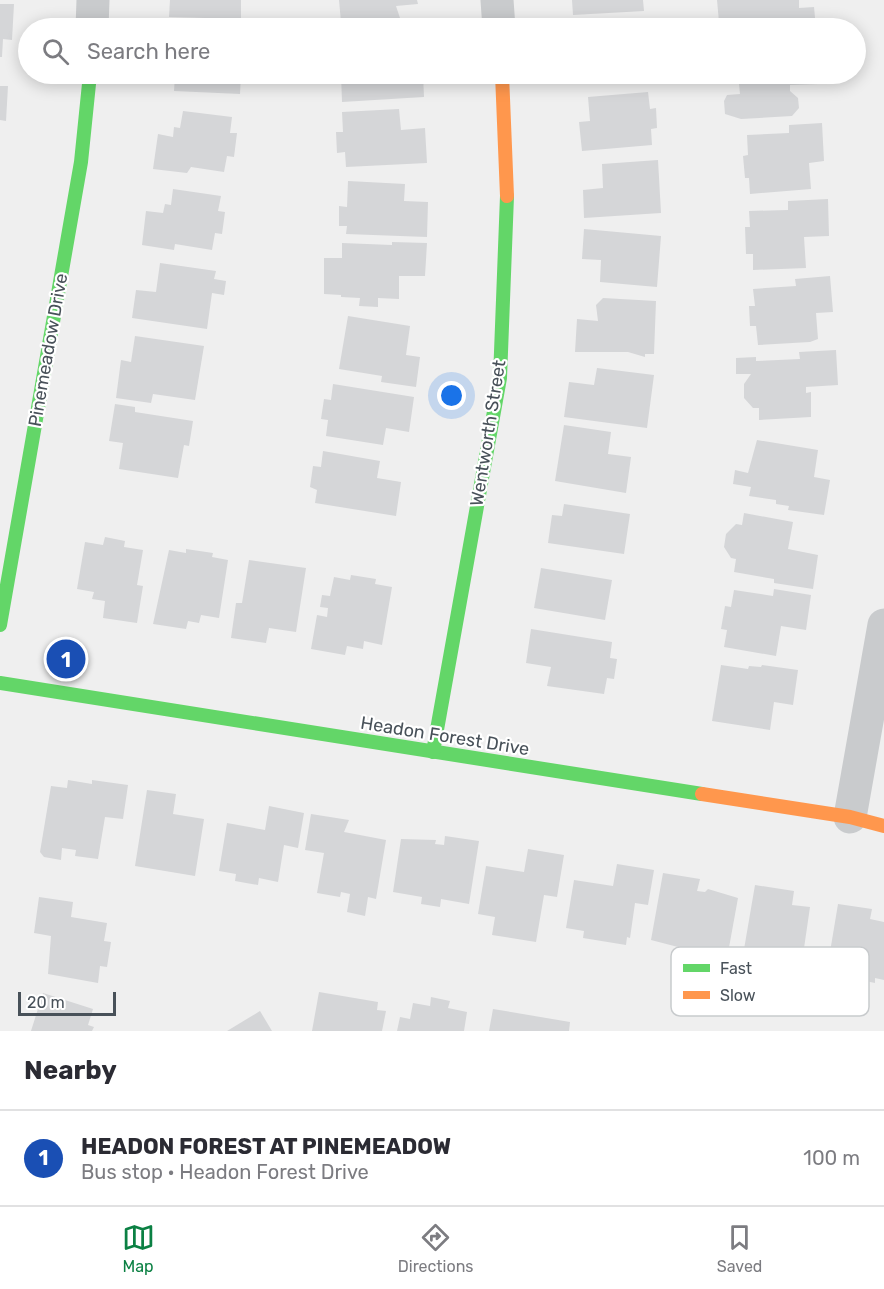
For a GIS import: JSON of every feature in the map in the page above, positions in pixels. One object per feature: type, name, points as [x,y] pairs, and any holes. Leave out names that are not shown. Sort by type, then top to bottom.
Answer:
[{"type":"street","points":[[92,18],[93,0]]},
{"type":"street","points":[[497,0],[498,18]]},
{"type":"street","name":"Pinemeadow Drive","points":[[0,625],[81,162],[89,84]]},
{"type":"street","name":"Wentworth Street","points":[[433,752],[500,378],[507,199],[502,84]]},
{"type":"street","points":[[850,817],[884,625]]},
{"type":"street","name":"Headon Forest Drive","points":[[0,683],[850,817],[884,826]]},
{"type":"building","points":[[170,0],[241,0],[241,18],[169,17]]},
{"type":"building","points":[[339,0],[417,0],[418,4],[396,6],[400,18],[341,18]]},
{"type":"building","points":[[572,0],[643,0],[644,11],[573,15]]},
{"type":"building","points":[[717,0],[799,0],[799,8],[814,7],[815,18],[719,18]]},
{"type":"building","points":[[0,4],[14,4],[12,40],[3,39],[2,57],[0,57]]},
{"type":"building","points":[[174,84],[240,84],[240,94],[174,91]]},
{"type":"building","points":[[341,84],[423,84],[424,97],[342,102]]},
{"type":"building","points":[[739,84],[818,84],[790,85],[790,91],[798,98],[799,108],[792,116],[741,119],[725,114],[724,101],[727,95],[740,94]]},
{"type":"building","points":[[0,86],[8,86],[6,121],[0,120]]},
{"type":"building","points":[[648,92],[650,109],[656,108],[657,128],[651,129],[652,145],[582,151],[579,122],[590,121],[588,97]]},
{"type":"building","points":[[399,109],[401,130],[425,128],[427,163],[346,167],[345,152],[337,153],[336,132],[343,132],[342,112]]},
{"type":"building","points":[[183,111],[232,117],[230,133],[237,133],[234,157],[227,156],[224,172],[191,167],[187,173],[153,169],[158,134],[173,137],[174,127],[180,128]]},
{"type":"building","points":[[822,123],[824,161],[809,163],[811,189],[750,194],[749,178],[745,178],[743,156],[748,155],[747,135],[789,133],[789,125]]},
{"type":"building","points":[[658,160],[661,213],[584,218],[583,190],[603,188],[602,164]]},
{"type":"building","points":[[348,181],[405,184],[404,201],[428,202],[427,237],[346,234],[347,226],[339,226],[339,206],[347,207]]},
{"type":"building","points":[[173,189],[221,196],[218,211],[225,212],[222,234],[215,233],[212,250],[175,244],[174,250],[142,245],[146,211],[163,213],[165,204],[171,205]]},
{"type":"building","points":[[828,199],[829,236],[804,237],[806,268],[753,270],[753,254],[746,254],[745,227],[750,227],[749,211],[788,210],[788,201]]},
{"type":"building","points":[[584,229],[661,236],[657,287],[600,282],[601,260],[582,259]]},
{"type":"building","points":[[392,242],[427,243],[425,276],[399,276],[399,299],[378,298],[378,307],[359,306],[360,298],[324,294],[324,258],[342,258],[342,243],[392,245]]},
{"type":"building","points":[[160,263],[216,271],[214,279],[226,281],[224,295],[212,293],[207,329],[132,318],[136,290],[156,292]]},
{"type":"building","points":[[830,276],[833,312],[816,313],[818,339],[810,342],[758,345],[756,326],[750,326],[749,306],[755,306],[753,289],[796,286],[795,279]]},
{"type":"building","points":[[603,298],[656,301],[654,354],[645,354],[645,357],[628,352],[575,352],[577,319],[598,321],[596,305]]},
{"type":"building","points":[[348,316],[410,326],[406,355],[420,357],[416,387],[381,382],[382,376],[339,369]]},
{"type":"building","points":[[135,336],[204,346],[195,400],[153,394],[151,403],[116,398],[121,360],[131,362]]},
{"type":"building","points":[[836,350],[838,385],[806,387],[806,393],[811,392],[811,417],[759,420],[759,408],[753,408],[744,398],[744,384],[751,374],[736,374],[736,358],[756,357],[756,361],[800,359],[799,352]]},
{"type":"building","points":[[597,368],[654,375],[647,428],[564,417],[569,382],[594,385]]},
{"type":"building","points":[[333,384],[414,397],[409,432],[386,428],[383,445],[326,436],[328,420],[321,419],[324,399],[331,400]]},
{"type":"building","points":[[115,404],[135,407],[135,412],[193,421],[189,446],[184,445],[178,478],[119,469],[123,443],[109,441]]},
{"type":"building","points":[[564,425],[611,432],[608,454],[631,457],[626,493],[555,481]]},
{"type":"building","points":[[757,440],[818,450],[814,477],[830,480],[824,515],[788,510],[789,506],[776,504],[776,500],[749,496],[751,487],[733,484],[735,470],[748,473]]},
{"type":"building","points":[[323,451],[380,461],[377,478],[401,482],[396,516],[315,503],[317,490],[310,487],[313,466],[321,467]]},
{"type":"building","points":[[564,504],[630,514],[624,554],[548,543],[552,515],[562,516]]},
{"type":"building","points":[[744,513],[793,522],[788,549],[818,555],[813,589],[774,583],[774,579],[734,572],[736,559],[731,558],[724,547],[726,534],[736,524],[742,525]]},
{"type":"building","points":[[105,537],[125,541],[124,547],[143,550],[137,585],[143,586],[137,623],[103,618],[105,601],[92,599],[94,592],[77,589],[85,542],[103,545]]},
{"type":"building","points":[[186,549],[213,553],[212,557],[228,560],[219,618],[201,615],[199,623],[188,621],[186,629],[153,624],[169,550],[186,553]]},
{"type":"building","points":[[249,560],[306,568],[296,632],[269,628],[266,643],[231,638],[236,603],[242,603]]},
{"type":"building","points":[[541,568],[612,580],[605,620],[534,608]]},
{"type":"building","points":[[351,575],[376,579],[375,584],[392,587],[382,645],[364,641],[363,649],[347,646],[345,655],[311,649],[317,615],[327,617],[328,608],[320,607],[322,595],[330,596],[334,577],[350,580]]},
{"type":"building","points":[[774,589],[811,595],[806,630],[781,626],[776,656],[724,647],[727,630],[721,629],[725,606],[731,607],[734,590],[773,596]]},
{"type":"building","points":[[531,629],[612,642],[610,658],[617,659],[614,679],[607,678],[604,694],[547,686],[551,667],[526,663]]},
{"type":"building","points":[[721,665],[748,669],[749,666],[761,667],[762,665],[798,670],[793,705],[774,702],[770,730],[712,721]]},
{"type":"building","points":[[68,780],[92,784],[92,780],[128,785],[123,819],[105,817],[98,859],[75,856],[76,850],[62,848],[61,860],[44,857],[40,852],[51,786],[67,788]]},
{"type":"building","points":[[147,790],[176,794],[173,814],[204,819],[195,876],[135,866]]},
{"type":"building","points":[[269,806],[304,813],[298,848],[284,845],[278,882],[259,878],[258,885],[235,881],[236,874],[219,871],[227,823],[265,830]]},
{"type":"building","points":[[311,814],[349,820],[344,832],[386,840],[376,899],[368,897],[365,916],[347,912],[350,894],[341,892],[340,897],[317,893],[324,853],[305,850]]},
{"type":"building","points":[[445,836],[479,841],[469,904],[441,899],[440,907],[421,904],[422,897],[393,892],[401,839],[436,840],[435,844],[444,845]]},
{"type":"building","points":[[528,849],[564,855],[557,897],[544,895],[536,942],[492,935],[495,917],[478,914],[486,866],[524,872]]},
{"type":"building","points":[[617,864],[654,870],[648,905],[635,903],[630,938],[627,937],[626,945],[583,938],[584,931],[566,928],[574,880],[613,886]]},
{"type":"building","points":[[663,873],[700,879],[697,891],[705,892],[708,889],[738,898],[729,947],[678,947],[651,940]]},
{"type":"building","points":[[755,885],[794,891],[792,905],[810,907],[804,947],[744,947]]},
{"type":"building","points":[[39,897],[73,902],[71,917],[107,923],[104,941],[111,942],[107,967],[100,966],[98,983],[48,974],[51,936],[34,933]]},
{"type":"building","points":[[838,904],[872,909],[870,919],[884,922],[884,980],[875,978],[875,983],[869,982],[869,947],[831,947]]},
{"type":"building","points":[[319,992],[378,1002],[377,1010],[386,1011],[382,1031],[312,1031]]},
{"type":"building","points":[[43,993],[93,1009],[88,1025],[94,1027],[92,1031],[31,1031]]},
{"type":"building","points":[[431,997],[450,1001],[448,1008],[467,1012],[464,1031],[397,1031],[400,1017],[410,1019],[413,1003],[430,1006]]},
{"type":"building","points":[[493,1009],[570,1022],[569,1031],[489,1031]]},
{"type":"building","points":[[260,1011],[272,1031],[227,1031]]},
{"type":"traffic: fast","points":[[0,625],[81,162],[89,84]]},
{"type":"traffic: fast","points":[[433,752],[500,378],[507,196]]},
{"type":"traffic: fast","points":[[0,683],[702,794]]},
{"type":"traffic: slow","points":[[502,84],[507,196]]},
{"type":"traffic: slow","points":[[702,794],[850,817],[884,826]]},
{"type":"place","name":"HEADON FOREST AT PINEMEADOW","points":[[66,659]]}]
